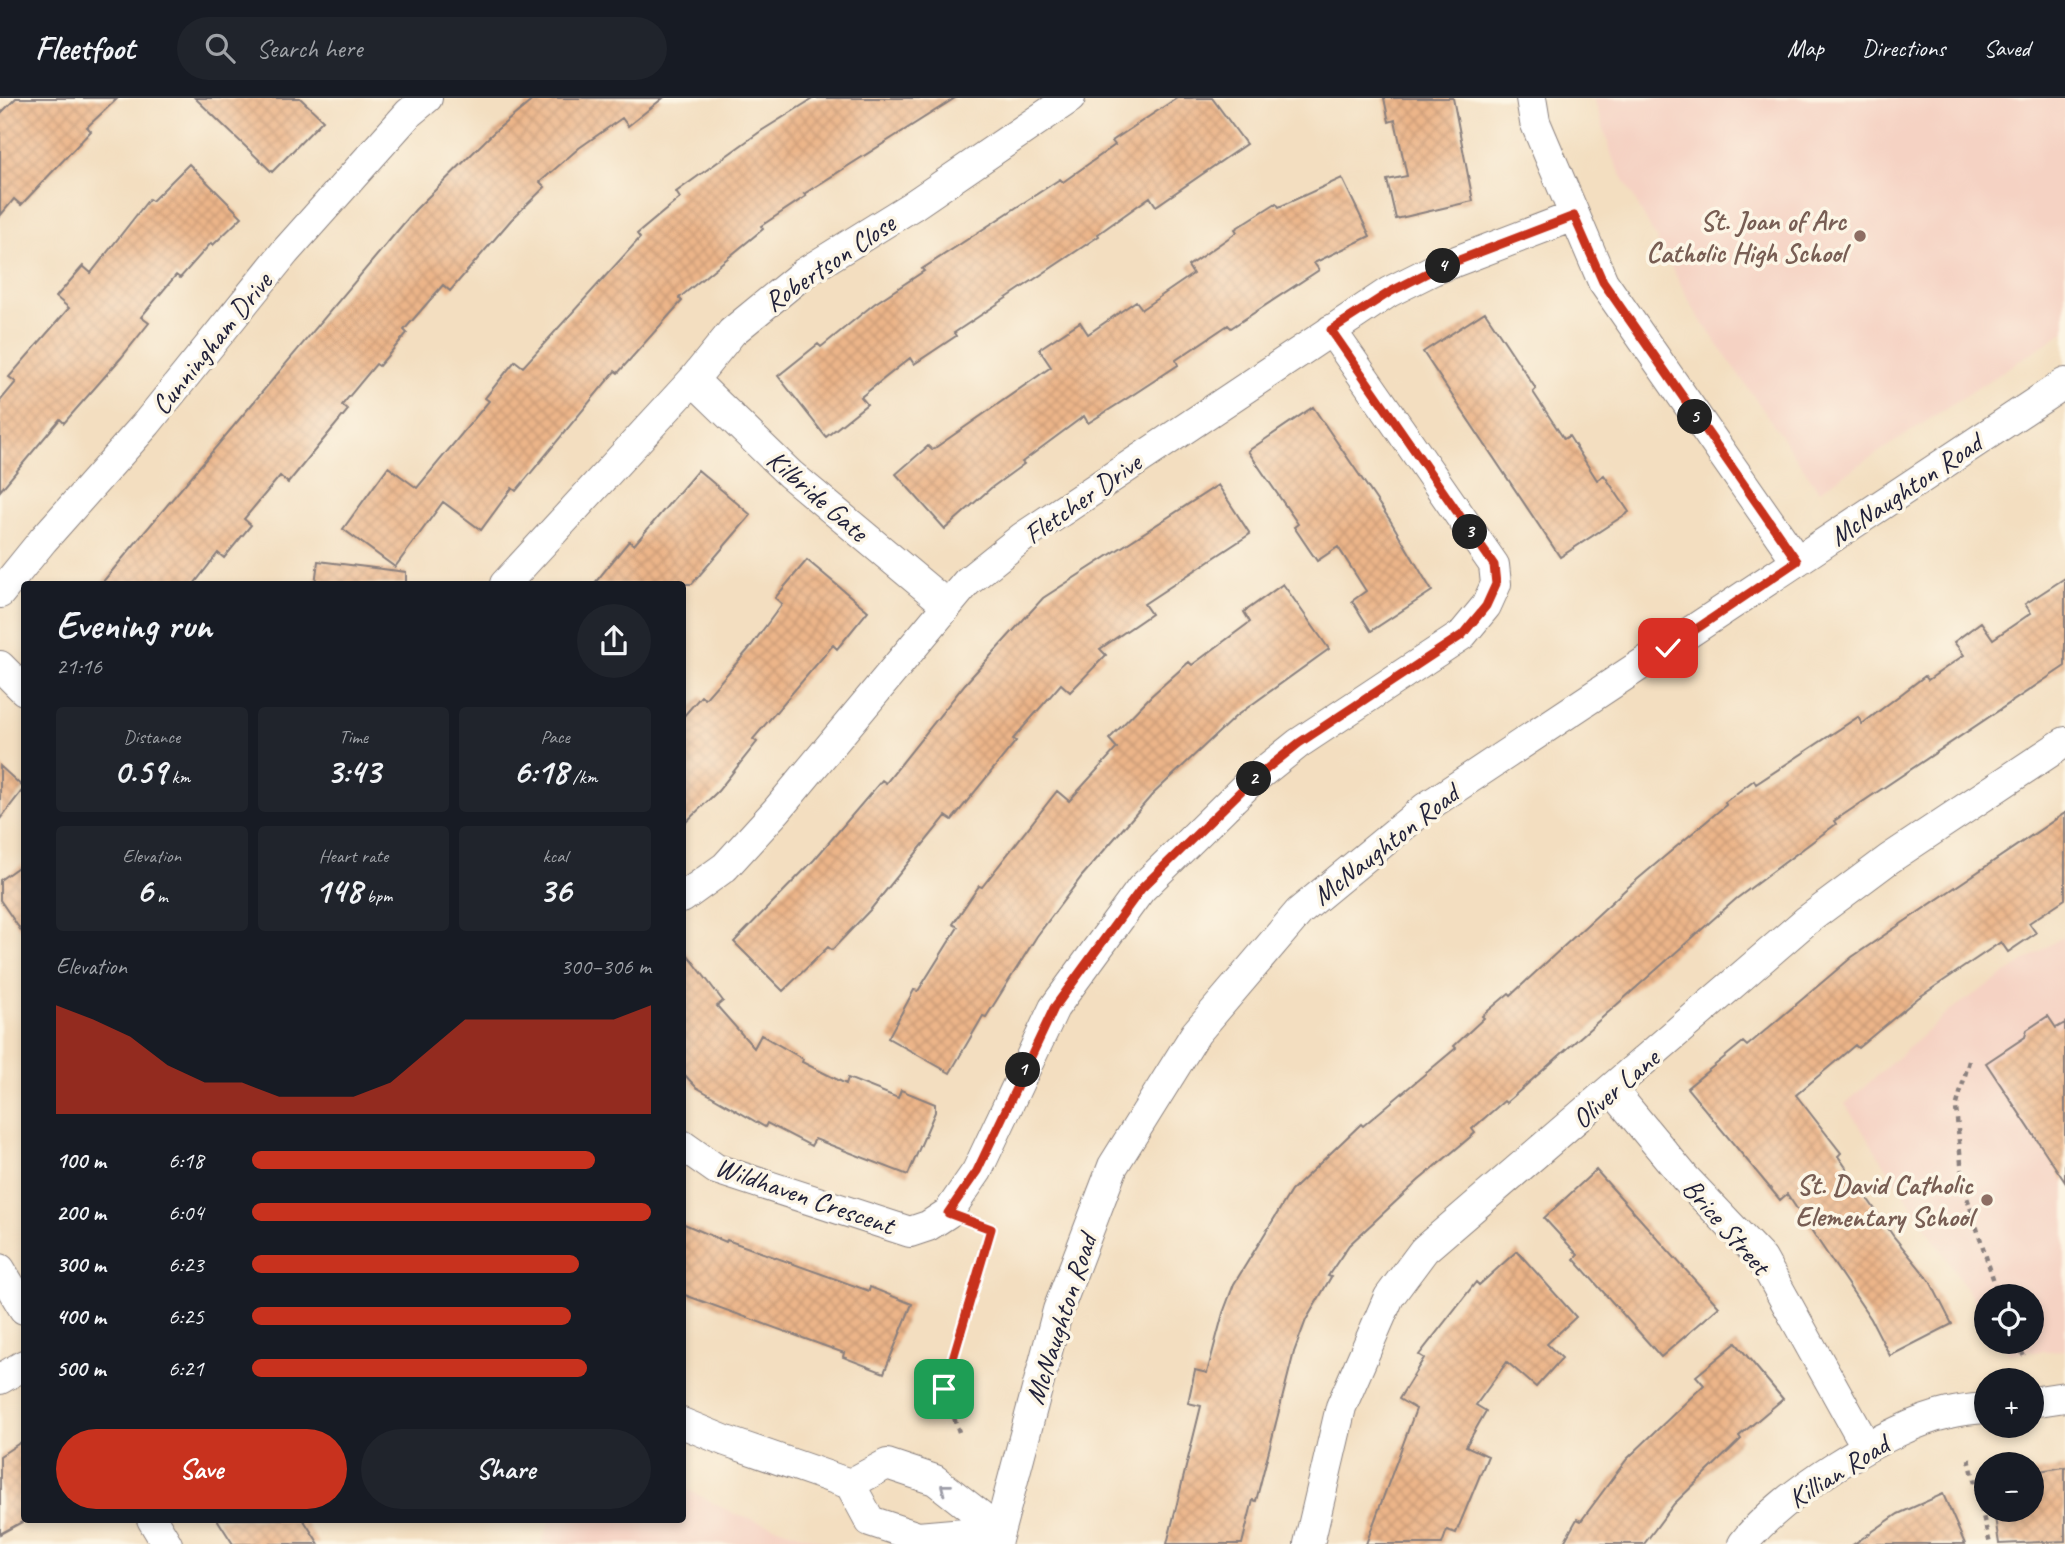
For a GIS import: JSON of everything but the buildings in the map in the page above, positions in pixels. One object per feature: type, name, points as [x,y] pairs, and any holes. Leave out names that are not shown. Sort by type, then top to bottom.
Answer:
[{"type":"street","name":"Robertson Close","points":[[508,581],[693,380],[732,332],[804,273],[912,206],[1070,98]]},
{"type":"street","points":[[1531,98],[1535,122],[1603,282],[1797,561]]},
{"type":"street","name":"Cunningham Drive","points":[[0,593],[43,540],[147,423],[410,103]]},
{"type":"street","name":"Fletcher Drive","points":[[686,895],[724,867],[777,810],[967,582],[1062,509],[1390,292],[1433,270],[1574,216]]},
{"type":"street","name":"Wildhaven Crescent","points":[[686,1148],[716,1169],[910,1232],[928,1226],[948,1213],[977,1171],[1054,1008],[1141,889],[1249,783],[1332,721],[1462,635],[1486,606],[1496,584],[1494,565],[1331,330]]},
{"type":"street","name":"Kilbride Gate","points":[[693,380],[790,474],[947,605]]},
{"type":"street","name":"McNaughton Road","points":[[997,1537],[1054,1322],[1076,1257],[1113,1166],[1196,1033],[1299,912],[1425,808],[2065,383]]},
{"type":"street","points":[[0,666],[21,687]]},
{"type":"street","name":"Oliver Lane","points":[[1309,1544],[1341,1408],[1389,1297],[1424,1250],[1613,1090],[1806,921],[1889,859],[2065,742]]},
{"type":"street","name":"Brice Street","points":[[1613,1090],[1685,1178],[1762,1259],[1866,1446]]},
{"type":"street","points":[[0,1269],[21,1304]]},
{"type":"street","points":[[0,1380],[21,1367]]},
{"type":"street","points":[[2044,1400],[2065,1397]]},
{"type":"street","name":"Killian Road","points":[[1743,1544],[1798,1492],[1866,1446],[1947,1413],[1974,1410]]},
{"type":"street","points":[[686,1425],[850,1484],[870,1521],[918,1537],[997,1537]]},
{"type":"street","points":[[850,1484],[887,1464],[935,1480],[997,1537]]},
{"type":"street","points":[[154,1523],[167,1544]]},
{"type":"path","points":[[1969,1061],[1956,1108],[1963,1185],[1996,1284]]},
{"type":"path","points":[[948,1213],[991,1229],[944,1389],[959,1432]]},
{"type":"path","points":[[1969,1459],[1990,1544]]},
{"type":"shaded area","name":"St. Joan of Arc Catholic High School","points":[[1594,98],[2065,98],[2065,331],[1819,491],[1696,313],[1613,159]]},
{"type":"shaded area","name":"St. David Catholic Elementary School","points":[[2065,935],[2065,1350],[2044,1351],[2044,1284],[1974,1284],[1974,1301],[1845,1104],[1952,1009]]},
{"type":"shaded area","points":[[686,1489],[737,1515],[832,1544],[541,1544],[549,1523],[686,1523]]},
{"type":"place","name":"St. Joan of Arc Catholic High School","points":[[1860,236]]},
{"type":"place","name":"St. David Catholic Elementary School","points":[[1987,1200]]},
{"type":"route","points":[[944,1389],[991,1229],[948,1213],[977,1171],[1054,1008],[1141,889],[1192,837],[1249,783],[1299,743],[1462,635],[1486,606],[1496,584],[1494,565],[1331,330],[1390,292],[1433,270],[1574,216],[1603,282],[1797,561],[1668,648]]}]
